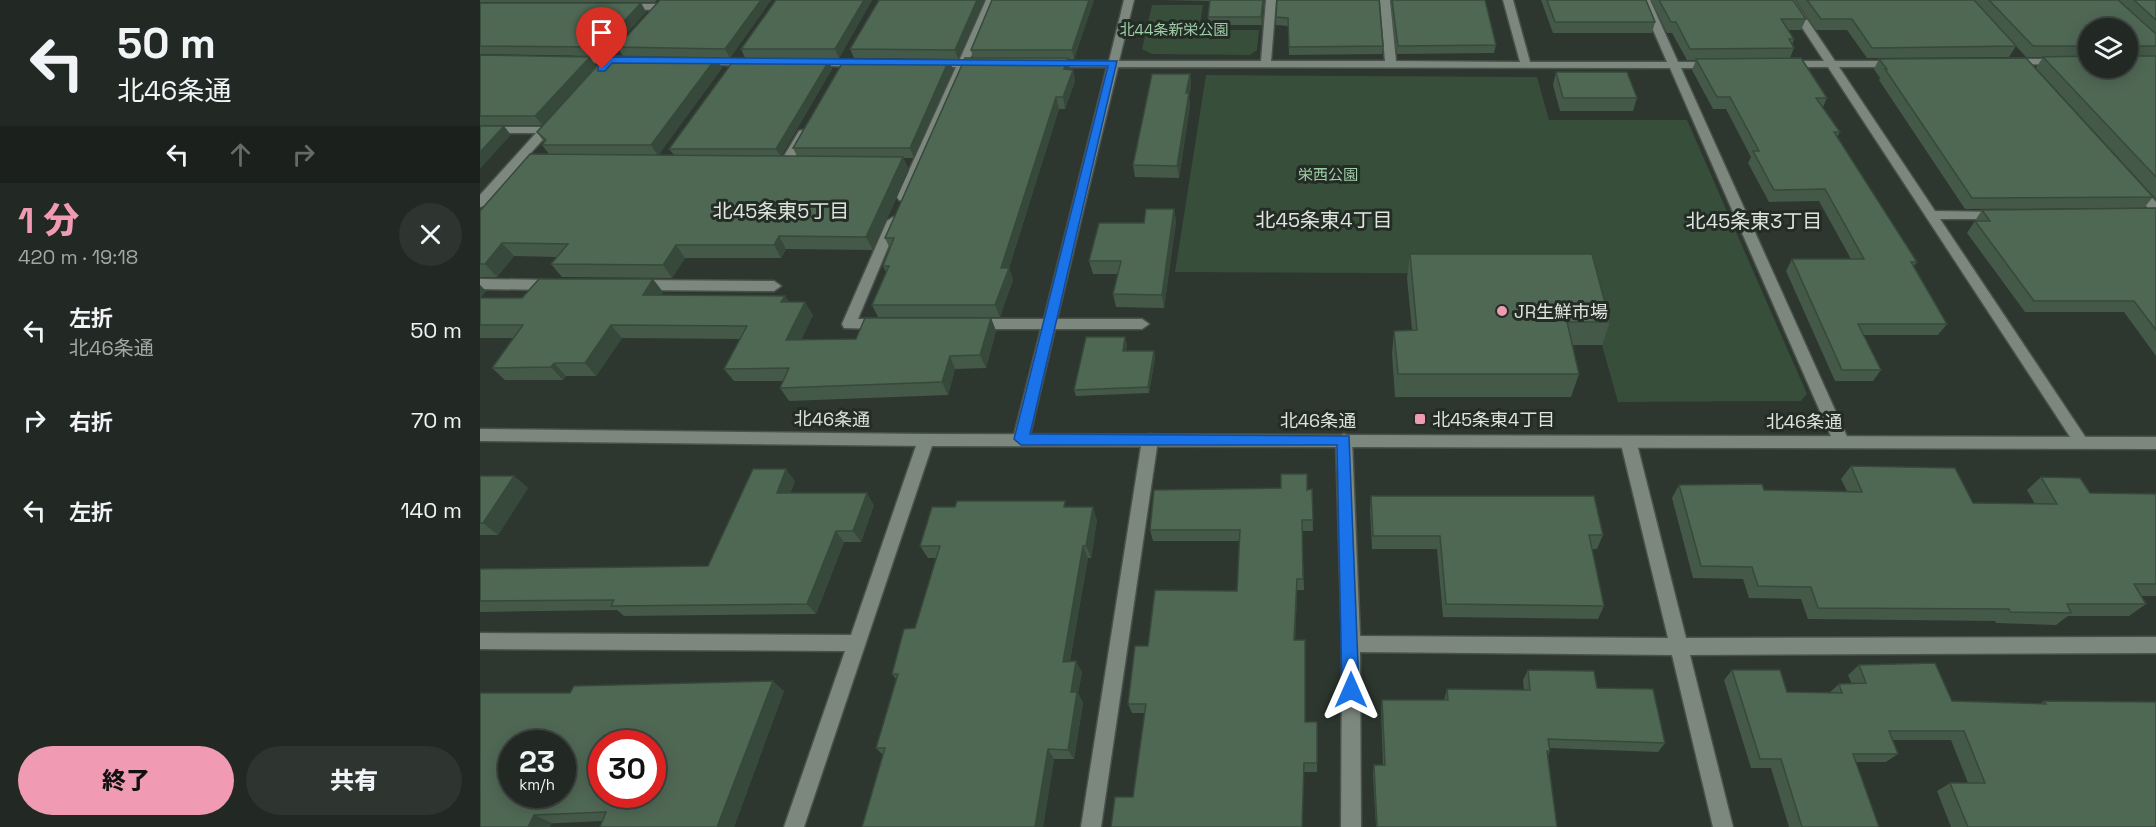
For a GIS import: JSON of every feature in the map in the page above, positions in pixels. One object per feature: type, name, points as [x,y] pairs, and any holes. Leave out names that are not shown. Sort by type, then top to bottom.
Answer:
[{"type":"street","points":[[894,324],[849,324],[910,164],[962,64],[991,0]]},
{"type":"street","points":[[1021,439],[1129,0]]},
{"type":"street","points":[[1266,64],[1271,0]]},
{"type":"street","points":[[1385,0],[1391,66]]},
{"type":"street","points":[[1508,0],[1526,66]]},
{"type":"street","points":[[1645,0],[1840,441]]},
{"type":"street","points":[[1789,0],[2081,442]]},
{"type":"street","points":[[608,7],[661,4]]},
{"type":"street","points":[[644,22],[661,4]]},
{"type":"street","points":[[605,64],[622,45]]},
{"type":"street","points":[[2007,46],[2025,66]]},
{"type":"street","points":[[721,79],[740,53]]},
{"type":"street","points":[[834,80],[846,59]]},
{"type":"street","points":[[800,63],[846,59],[878,64]]},
{"type":"street","points":[[560,60],[605,64],[633,60]]},
{"type":"street","points":[[689,62],[766,63]]},
{"type":"street","points":[[1999,62],[2025,66],[2078,63]]},
{"type":"street","points":[[1778,64],[1908,63]]},
{"type":"street","points":[[913,64],[998,64]]},
{"type":"street","points":[[1034,64],[1721,65]]},
{"type":"street","points":[[481,201],[562,112]]},
{"type":"street","points":[[787,161],[807,127]]},
{"type":"street","points":[[480,130],[546,130]]},
{"type":"street","points":[[518,161],[557,161]]},
{"type":"street","points":[[2128,179],[2156,212]]},
{"type":"street","points":[[2139,214],[2156,212]]},
{"type":"street","points":[[1932,215],[2010,215]]},
{"type":"street","points":[[480,284],[574,285]]},
{"type":"street","points":[[621,285],[774,286]]},
{"type":"street","points":[[962,324],[1142,324]]},
{"type":"street","name":"北46条通","points":[[480,435],[926,440],[2156,443]]},
{"type":"street","points":[[794,827],[926,440]]},
{"type":"street","points":[[1091,827],[1150,440]]},
{"type":"street","points":[[1344,440],[1351,644],[1351,827]]},
{"type":"street","points":[[1628,440],[1723,827]]},
{"type":"street","points":[[480,641],[856,643]]},
{"type":"street","points":[[1351,644],[2156,645]]},
{"type":"green space","name":"北44条新栄公園","points":[[1152,5],[1203,5],[1199,30],[1259,30],[1257,50],[1250,55],[1152,54],[1142,49]]},
{"type":"green space","name":"栄西公園","points":[[1206,75],[1537,77],[1549,120],[1687,120],[1807,394],[1801,401],[1618,402],[1582,274],[1175,272]]},
{"type":"building","points":[[660,0],[761,0],[725,49],[617,47]]},
{"type":"building","points":[[776,0],[864,0],[835,49],[741,49]]},
{"type":"building","points":[[879,0],[977,0],[955,50],[850,49]]},
{"type":"building","points":[[992,0],[1089,0],[1072,50],[971,50]]},
{"type":"building","points":[[1210,0],[1263,0],[1261,17],[1208,17]]},
{"type":"building","points":[[1277,0],[1379,0],[1383,46],[1289,47],[1288,18],[1276,17]]},
{"type":"building","points":[[1392,0],[1485,0],[1496,45],[1398,46]]},
{"type":"building","points":[[1547,0],[1646,0],[1655,22],[1555,22]]},
{"type":"building","points":[[1659,0],[1793,0],[1806,19],[1781,19],[1794,39],[1789,39],[1794,48],[1690,49],[1676,22],[1671,22]]},
{"type":"building","points":[[1807,0],[1974,0],[2016,46],[1872,48],[1852,19],[1821,19]]},
{"type":"building","points":[[1989,0],[2118,0],[2156,34],[2156,46],[2138,46],[2138,18],[2078,18],[2078,46],[2033,46]]},
{"type":"building","points":[[2134,0],[2156,0],[2156,20]]},
{"type":"building","points":[[480,3],[641,3],[600,47],[480,46]]},
{"type":"building","points":[[480,55],[590,57],[535,116],[480,116]]},
{"type":"building","points":[[606,56],[716,58],[651,145],[542,145],[546,140],[537,132]]},
{"type":"building","points":[[2078,56],[2078,78],[2138,78],[2138,56],[2156,56],[2156,177],[2043,57]]},
{"type":"building","points":[[965,58],[1068,58],[1064,69],[1073,70],[1063,97],[1056,97],[1001,268],[1009,268],[995,305],[872,305],[889,266],[883,266],[894,238],[885,238]]},
{"type":"building","points":[[1801,58],[1827,98],[1816,98],[1840,132],[1834,132],[1917,262],[1911,262],[1947,324],[1858,324],[1881,370],[1842,370],[1792,259],[1864,259],[1825,189],[1774,190],[1753,151],[1759,151],[1730,97],[1717,97],[1696,59]]},
{"type":"building","points":[[2026,58],[2153,197],[1972,198],[1879,59]]},
{"type":"building","points":[[734,60],[829,61],[776,149],[669,149]]},
{"type":"building","points":[[844,60],[949,60],[910,148],[793,148]]},
{"type":"building","points":[[1556,72],[1627,72],[1637,98],[1563,98]]},
{"type":"building","points":[[1152,74],[1190,74],[1177,166],[1133,165]]},
{"type":"building","points":[[480,126],[504,126],[480,152]]},
{"type":"building","points":[[530,154],[903,157],[866,237],[779,236],[774,245],[676,245],[663,265],[551,264],[568,244],[502,243],[485,264],[480,264],[480,211]]},
{"type":"building","points":[[2156,208],[2156,330],[2134,301],[2034,301],[1975,221],[1990,221],[1982,210]]},
{"type":"building","points":[[1146,209],[1174,209],[1162,295],[1113,294],[1121,261],[1089,261],[1099,223],[1144,223]]},
{"type":"building","name":"JR生鮮市場","points":[[1410,254],[1592,254],[1610,322],[1567,322],[1579,374],[1398,374],[1394,331],[1417,330]]},
{"type":"building","points":[[539,279],[653,279],[643,295],[785,296],[781,302],[805,302],[786,340],[856,339],[865,318],[991,318],[980,355],[950,356],[942,382],[780,388],[789,368],[724,369],[747,326],[611,325],[585,363],[554,363],[551,367],[492,368],[523,325],[480,325],[480,298],[522,298]]},
{"type":"building","points":[[1086,337],[1125,337],[1123,351],[1154,351],[1148,387],[1074,390]]},
{"type":"building","points":[[1851,466],[1955,468],[1973,503],[2057,504],[2041,477],[2080,478],[2090,493],[2156,494],[2156,584],[2134,584],[2146,604],[2067,604],[2071,613],[2010,612],[2009,609],[1818,608],[1811,587],[1758,586],[1752,567],[1701,566],[1679,485],[1762,484],[1764,490],[1862,492]]},
{"type":"building","points":[[753,469],[786,469],[777,493],[867,493],[853,531],[836,531],[807,604],[611,606],[614,600],[480,601],[480,569],[708,566]]},
{"type":"building","points":[[1281,474],[1307,474],[1307,490],[1312,489],[1313,520],[1302,520],[1303,579],[1297,579],[1294,640],[1305,640],[1305,722],[1317,722],[1317,763],[1304,763],[1302,827],[1111,827],[1115,797],[1133,797],[1146,704],[1128,704],[1135,646],[1148,646],[1155,590],[1237,591],[1240,530],[1150,530],[1154,490],[1281,488]]},
{"type":"building","points":[[480,476],[514,476],[483,523],[480,523]]},
{"type":"building","points":[[1371,496],[1594,496],[1603,535],[1589,535],[1604,606],[1446,604],[1440,536],[1373,536]]},
{"type":"building","points":[[957,501],[1065,501],[1064,507],[1093,507],[1086,546],[1083,546],[1063,662],[1076,661],[1071,692],[1077,692],[1068,750],[1048,749],[1035,827],[862,827],[885,748],[876,748],[898,674],[892,674],[904,629],[915,628],[940,546],[920,546],[932,507],[955,507]]},
{"type":"building","points":[[1935,663],[1952,701],[2046,704],[2044,701],[2156,702],[2156,827],[1968,827],[1950,783],[1985,783],[1964,731],[1889,731],[1898,754],[1853,754],[1879,827],[1802,827],[1781,759],[1760,759],[1732,670],[1780,670],[1787,692],[1842,693],[1839,684],[1866,683],[1859,665]]},
{"type":"building","points":[[1528,670],[1594,671],[1597,688],[1653,689],[1665,743],[1548,739],[1550,751],[1547,751],[1557,827],[1377,827],[1374,765],[1385,765],[1382,700],[1448,700],[1447,689],[1530,690]]},
{"type":"building","points":[[773,681],[717,827],[600,827],[606,812],[534,815],[528,827],[480,827],[480,693],[570,693],[574,686]]},
{"type":"place","name":"JR生鮮市場","points":[[1502,311]]},
{"type":"place","name":"北45条東4丁目","points":[[1420,419]]},
{"type":"district","name":"北45条東5丁目","points":[[781,211]]},
{"type":"district","name":"北45条東4丁目","points":[[1324,220]]},
{"type":"district","name":"北45条東3丁目","points":[[1754,221]]},
{"type":"route","points":[[602,69],[609,60],[733,63],[1113,63],[1021,439],[1344,440],[1351,690]]}]
